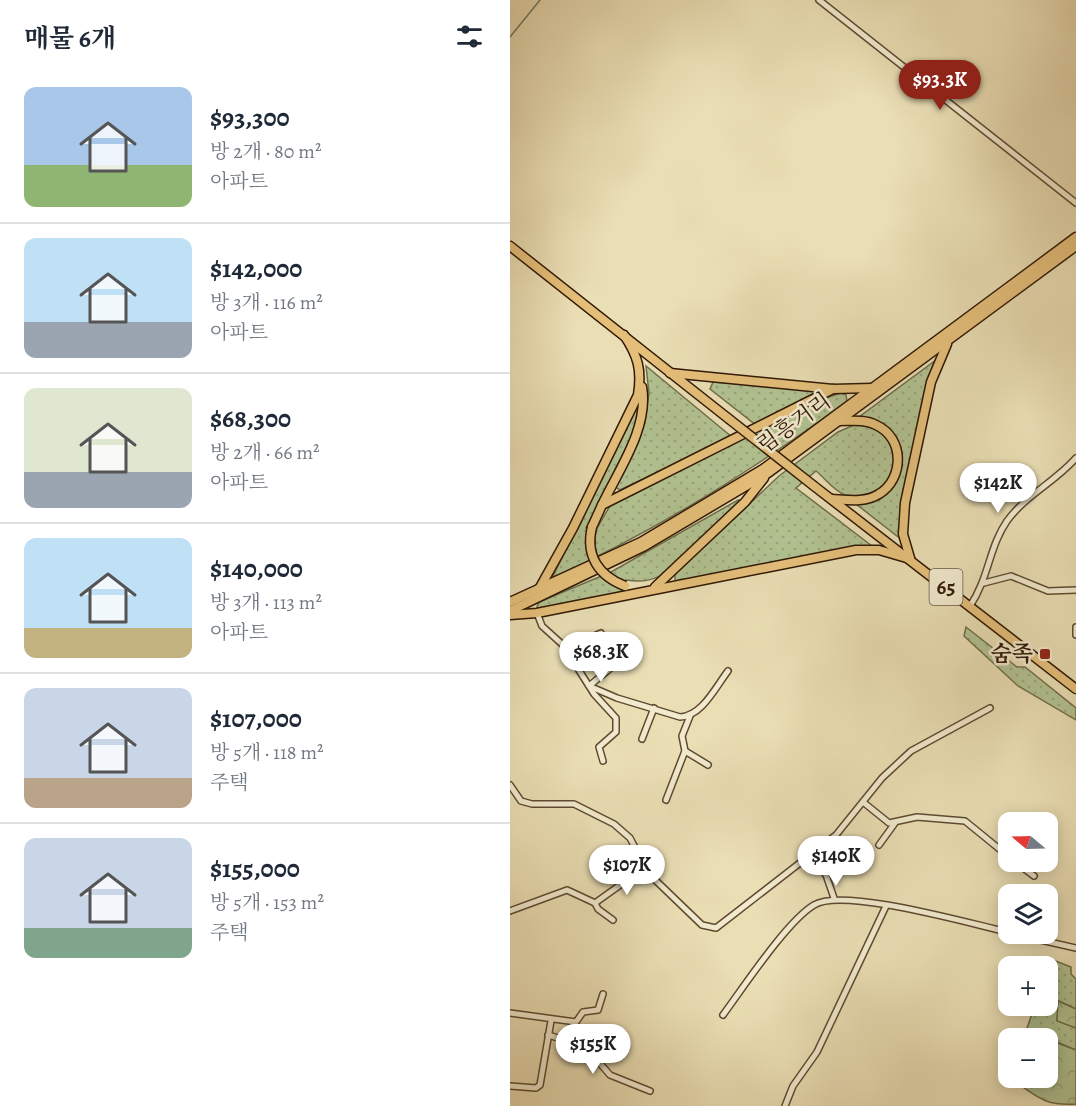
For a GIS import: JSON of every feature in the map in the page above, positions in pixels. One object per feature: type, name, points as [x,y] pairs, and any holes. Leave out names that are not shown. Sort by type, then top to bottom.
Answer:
[{"type":"main road","name":"림흥거리","points":[[510,602],[537,592],[641,542],[763,469],[1076,237]]},
{"type":"main road","name":"65","points":[[510,246],[668,372],[1076,689]]},
{"type":"main road","name":"림흥거리","points":[[510,611],[643,548],[768,473],[1076,246]]},
{"type":"main road","points":[[624,335],[635,352],[644,400],[643,413],[592,527],[590,546],[597,566],[607,577],[625,586],[650,590],[671,574],[745,502],[768,473]]},
{"type":"main road","points":[[910,559],[903,534],[905,503],[931,382],[949,341]]},
{"type":"main road","points":[[668,372],[700,378],[833,389],[873,387]]},
{"type":"main road","points":[[537,592],[568,539],[632,410],[641,378]]},
{"type":"main road","points":[[602,505],[833,389]]},
{"type":"main road","points":[[832,499],[860,500],[879,494],[888,486],[897,465],[896,445],[885,430],[868,422],[838,421]]},
{"type":"main road","points":[[510,615],[537,613],[856,550],[879,550],[910,559]]},
{"type":"street","points":[[819,0],[1076,203]]},
{"type":"street","points":[[970,606],[984,583],[1000,533],[1008,520],[1023,501],[1076,458]]},
{"type":"street","points":[[984,583],[1011,576],[1048,591],[1076,590]]},
{"type":"street","points":[[537,613],[542,626],[563,645],[589,686],[617,723],[616,732],[599,747],[603,761]]},
{"type":"street","points":[[1076,627],[1076,643]]},
{"type":"street","points":[[563,645],[574,645],[601,633]]},
{"type":"street","points":[[589,686],[628,653]]},
{"type":"street","points":[[666,800],[685,751],[682,736],[690,717],[701,707],[728,671]]},
{"type":"street","points":[[589,686],[617,698],[680,717],[690,717]]},
{"type":"street","points":[[642,739],[654,708]]},
{"type":"street","points":[[510,785],[518,799],[525,803],[574,804],[614,824],[630,838],[644,868],[702,925],[716,928],[811,857],[836,835],[894,765],[911,751],[990,708]]},
{"type":"street","points":[[685,751],[708,765]]},
{"type":"street","points":[[863,802],[885,821],[895,823],[917,817],[965,821],[998,848]]},
{"type":"street","points":[[879,845],[895,823]]},
{"type":"street","points":[[811,857],[826,875],[834,898]]},
{"type":"street","points":[[595,903],[644,868]]},
{"type":"street","points":[[1029,872],[1034,876]]},
{"type":"street","points":[[510,911],[563,889],[595,903],[598,909],[613,920]]},
{"type":"street","points":[[723,1015],[752,975],[802,915],[815,904],[834,898],[886,906],[998,931]]},
{"type":"street","points":[[785,1106],[793,1086],[817,1052],[886,906]]},
{"type":"street","points":[[1058,944],[1076,948]]},
{"type":"street","points":[[510,1013],[551,1021],[576,1022],[583,1012],[598,1010],[603,994]]},
{"type":"street","points":[[510,1086],[536,1088],[540,1085],[551,1021]]},
{"type":"street","points":[[548,1035],[585,1046],[610,1075],[650,1091]]},
{"type":"green space","points":[[936,360],[929,381],[902,540],[856,504],[894,484],[897,441],[859,417]]},
{"type":"green space","points":[[646,366],[732,437],[620,490],[615,487],[645,421],[649,393]]},
{"type":"green space","points":[[713,382],[812,389],[817,392],[756,425],[710,389]]},
{"type":"green space","points":[[841,393],[846,395],[847,401],[741,475],[630,540],[552,578],[636,409],[640,408],[632,436],[586,528],[596,530],[611,504],[813,402]]},
{"type":"green space","points":[[854,425],[875,429],[887,438],[893,452],[893,467],[887,482],[876,493],[862,498],[841,493],[816,471],[796,488],[872,546],[675,581],[675,574],[779,476],[838,432]]},
{"type":"green space","points":[[741,500],[670,570],[659,576],[644,581],[626,580],[623,592],[540,610],[537,607],[539,602],[611,572]]},
{"type":"green space","points":[[966,627],[1017,667],[1025,667],[1076,708],[1076,720],[1018,686],[964,636]]},
{"type":"green space","points":[[1058,962],[1071,967],[1071,974],[1076,979],[1076,1009],[1059,1001],[1058,1010]]},
{"type":"green space","points":[[1058,1001],[1076,1009],[1076,1028],[1057,1021]]},
{"type":"green space","points":[[1031,1016],[1057,1016],[1057,1020],[1076,1028],[1076,1050],[1058,1043],[1058,1028],[1027,1028]]},
{"type":"green space","points":[[1058,1043],[1076,1050],[1076,1104],[1056,1104],[1036,1096],[1024,1088],[1058,1088]]},
{"type":"waterway","points":[[510,37],[540,0]]},
{"type":"place","name":"숨족","points":[[1045,654]]}]
